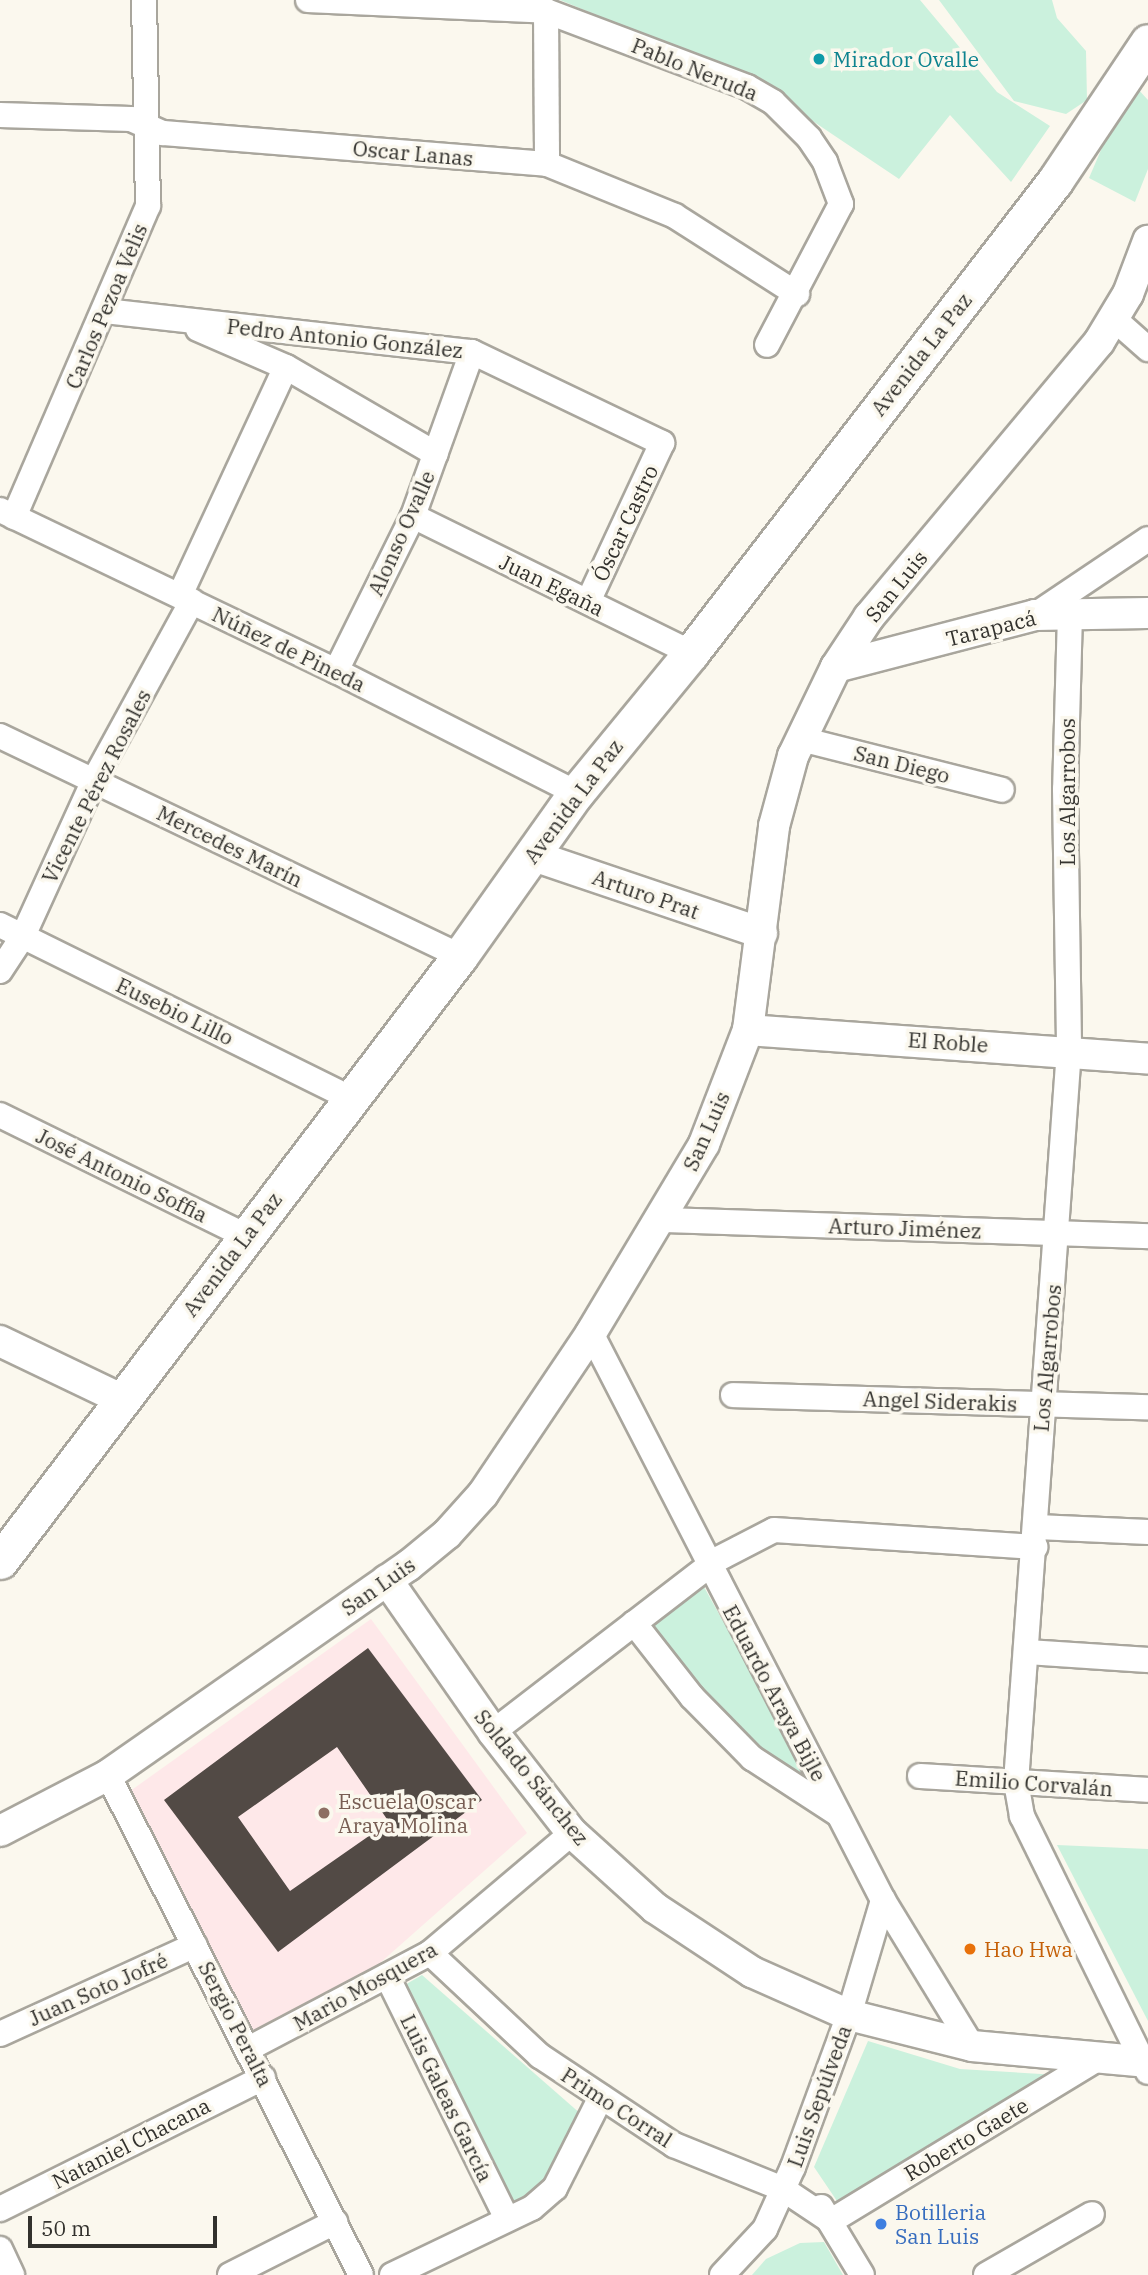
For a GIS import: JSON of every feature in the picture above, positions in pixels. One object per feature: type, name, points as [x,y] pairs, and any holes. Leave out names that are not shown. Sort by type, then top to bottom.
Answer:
[{"type":"main road","name":"Avenida La Paz","points":[[0,1561],[244,1236],[460,956],[576,793],[691,653],[1055,181],[1148,43]]},
{"type":"street","name":"Carlos Pezoa Velis","points":[[7,513],[105,311],[148,206],[144,0]]},
{"type":"street","name":"Pablo Neruda","points":[[308,0],[546,11],[747,87],[773,102],[809,138],[825,162],[841,204],[797,294],[767,345]]},
{"type":"street","points":[[546,11],[547,164]]},
{"type":"street","name":"Oscar Lanas","points":[[0,115],[131,119],[163,133],[547,164],[675,216],[797,294]]},
{"type":"street","name":"San Luis","points":[[0,1831],[108,1775],[387,1580],[447,1534],[483,1494],[591,1333],[662,1220],[704,1144],[748,1030],[774,827],[802,739],[836,667],[869,617],[1099,342],[1128,294],[1148,241]]},
{"type":"street","name":"Pedro Antonio González","points":[[105,311],[472,352],[662,443]]},
{"type":"street","points":[[1113,318],[1148,349]]},
{"type":"street","name":"Pedro Antonio González","points":[[175,319],[286,367],[436,454]]},
{"type":"street","name":"Alonso Ovalle","points":[[336,671],[414,516],[472,352]]},
{"type":"street","name":"Vicente Pérez Rosales","points":[[0,971],[23,936],[94,780],[186,598],[286,367]]},
{"type":"street","name":"Óscar Castro","points":[[588,602],[662,443]]},
{"type":"street","name":"Núñez de Pineda","points":[[7,513],[336,671],[576,793]]},
{"type":"street","name":"Juan Egaña","points":[[414,516],[691,653]]},
{"type":"street","points":[[1035,615],[1148,539]]},
{"type":"street","name":"Tarapacá","points":[[836,667],[1035,615],[1148,613]]},
{"type":"street","name":"Los Algarrobos","points":[[1070,614],[1065,789],[1069,1050],[1028,1653],[1016,1782],[1022,1816],[1146,2065]]},
{"type":"street","name":"Mercedes Marín","points":[[0,736],[460,956]]},
{"type":"street","name":"San Diego","points":[[802,739],[1002,790]]},
{"type":"street","name":"Arturo Prat","points":[[531,855],[762,933]]},
{"type":"street","name":"Eusebio Lillo","points":[[0,925],[350,1097]]},
{"type":"street","name":"El Roble","points":[[748,1030],[1069,1050],[1148,1059]]},
{"type":"street","name":"José Antonio Soffia","points":[[0,1115],[244,1236]]},
{"type":"street","name":"Arturo Jiménez","points":[[662,1220],[1148,1237]]},
{"type":"street","name":"Eduardo Araya Bijle","points":[[591,1333],[708,1566],[883,1900],[972,2046]]},
{"type":"street","points":[[0,1341],[123,1400]]},
{"type":"street","name":"Angel Siderakis","points":[[733,1395],[1148,1407]]},
{"type":"street","points":[[494,1732],[708,1566],[774,1530],[1036,1537],[1148,1532]]},
{"type":"street","name":"Soldado Sánchez","points":[[387,1580],[494,1732],[572,1833],[655,1909],[751,1972],[849,2015],[972,2046],[1101,2057],[1146,2065]]},
{"type":"street","points":[[634,1623],[692,1698],[752,1758],[838,1815]]},
{"type":"street","points":[[1028,1653],[1148,1660]]},
{"type":"street","name":"Sergio Peralta","points":[[108,1775],[362,2275]]},
{"type":"street","name":"Emilio Corvalán","points":[[920,1776],[1148,1790]]},
{"type":"street","name":"Mario Mosquera","points":[[248,2049],[430,1953],[572,1833]]},
{"type":"street","name":"Luis Sepúlveda","points":[[728,2274],[765,2229],[788,2178],[849,2015],[883,1900]]},
{"type":"street","name":"Juan Soto Jofré","points":[[0,2034],[195,1945]]},
{"type":"street","name":"Primo Corral","points":[[430,1953],[540,2056],[674,2145],[788,2178]]},
{"type":"street","name":"Luis Galeas García","points":[[387,1976],[508,2219]]},
{"type":"street","name":"Roberto Gaete","points":[[831,2221],[1101,2057]]},
{"type":"street","name":"Nataniel Chacana","points":[[0,2209],[263,2078]]},
{"type":"street","points":[[392,2275],[532,2207],[555,2188],[601,2096]]},
{"type":"street","points":[[788,2178],[831,2221],[862,2275]]},
{"type":"street","points":[[986,2275],[1092,2214]]},
{"type":"street","points":[[230,2275],[335,2222]]},
{"type":"street","points":[[0,2249],[12,2275]]},
{"type":"shaded area","name":"Escuela Oscar Araya Molina","points":[[371,1619],[527,1833],[363,1978],[251,2040],[126,1794]]},
{"type":"green space","points":[[560,0],[920,0],[997,92],[1050,126],[1011,182],[950,115],[899,179],[750,79]]},
{"type":"green space","points":[[939,0],[1052,0],[1057,18],[1086,51],[1087,100],[1066,114],[1014,101]]},
{"type":"green space","points":[[1136,87],[1148,100],[1148,169],[1135,202],[1089,178],[1107,136]]},
{"type":"green space","points":[[704,1587],[817,1790],[747,1737],[647,1627]]},
{"type":"green space","points":[[1057,1845],[1148,1849],[1148,2021]]},
{"type":"green space","points":[[422,1975],[582,2115],[541,2190],[510,2205],[403,1986]]},
{"type":"green space","points":[[868,2041],[960,2069],[1058,2075],[839,2204],[814,2167]]},
{"type":"green space","points":[[824,2242],[843,2275],[752,2275],[766,2259],[800,2243]]},
{"type":"building","points":[[368,1648],[482,1800],[278,1952],[164,1800]],"holes":[[[337,1747],[389,1822],[290,1891],[238,1817]]]},
{"type":"place","name":"Mirador Ovalle","points":[[819,59]]},
{"type":"place","name":"Escuela Oscar Araya Molina","points":[[324,1813]]},
{"type":"place","name":"Hao Hwa","points":[[970,1949]]},
{"type":"place","name":"Botilleria San Luis","points":[[881,2224]]}]
